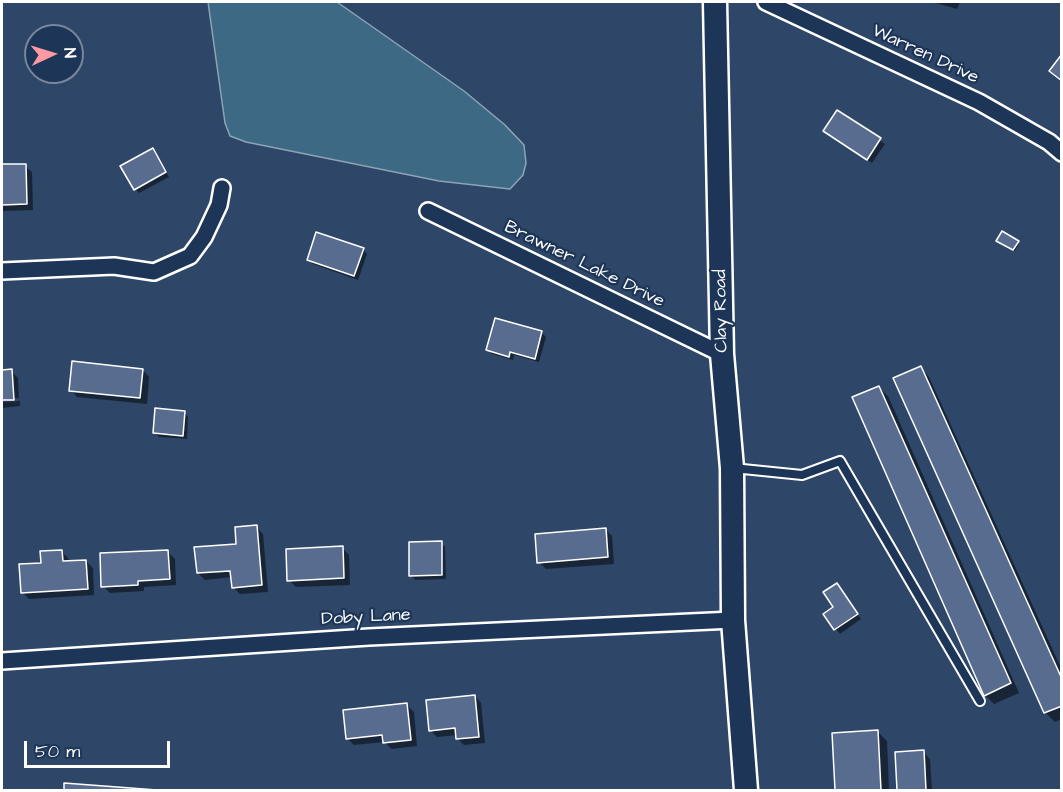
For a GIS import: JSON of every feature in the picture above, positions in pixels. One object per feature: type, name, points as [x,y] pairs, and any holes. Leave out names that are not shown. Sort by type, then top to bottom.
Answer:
[{"type":"street","name":"Clay Road","points":[[715,2],[722,354],[732,468],[734,620],[746,790]]},
{"type":"street","name":"Warren Drive","points":[[766,2],[979,102],[1049,142],[1062,153]]},
{"type":"street","points":[[2,272],[114,266],[154,272],[190,256],[204,237],[219,205],[222,188]]},
{"type":"street","name":"Brawner Lake Drive","points":[[428,211],[722,354]]},
{"type":"street","name":"Doby Lane","points":[[2,661],[369,637],[734,620]]},
{"type":"lane","points":[[732,468],[802,475],[840,461],[980,701]]},
{"type":"water","points":[[208,2],[337,2],[464,91],[505,125],[524,145],[526,163],[523,175],[510,189],[439,181],[246,142],[230,136],[225,123]]},
{"type":"building","points":[[1062,54],[1062,81],[1049,71]]},
{"type":"building","points":[[837,110],[881,138],[867,160],[823,131]]},
{"type":"building","points":[[153,148],[166,172],[134,190],[120,166]]},
{"type":"building","points":[[2,164],[26,164],[27,204],[2,205]]},
{"type":"building","points":[[1002,231],[1019,241],[1013,250],[996,241]]},
{"type":"building","points":[[316,232],[364,248],[354,276],[307,260]]},
{"type":"building","points":[[495,318],[542,331],[535,359],[510,352],[509,357],[486,350]]},
{"type":"building","points":[[72,361],[143,369],[140,398],[69,391]]},
{"type":"building","points":[[921,366],[1062,679],[1062,706],[1044,713],[893,378]]},
{"type":"building","points":[[12,369],[14,400],[2,400],[2,370]]},
{"type":"building","points":[[879,386],[1011,683],[984,696],[852,397]]},
{"type":"building","points":[[155,408],[185,411],[183,436],[153,433]]},
{"type":"building","points":[[257,525],[262,585],[232,588],[230,571],[197,573],[194,547],[236,544],[235,527]]},
{"type":"building","points":[[606,528],[608,557],[537,563],[535,534]]},
{"type":"building","points":[[442,541],[442,575],[409,576],[409,542]]},
{"type":"building","points":[[343,546],[344,578],[287,581],[286,549]]},
{"type":"building","points":[[62,550],[63,561],[86,560],[88,589],[21,593],[19,564],[41,563],[40,551]]},
{"type":"building","points":[[168,550],[170,579],[138,581],[138,585],[101,587],[100,553]]},
{"type":"building","points":[[837,583],[858,614],[834,630],[823,614],[833,607],[823,592]]},
{"type":"building","points":[[475,695],[479,737],[456,739],[455,728],[429,731],[426,700]]},
{"type":"building","points":[[407,703],[411,740],[383,743],[382,735],[346,739],[343,710]]},
{"type":"building","points":[[878,730],[881,790],[835,790],[832,733]]},
{"type":"building","points":[[924,750],[926,790],[897,790],[895,752]]},
{"type":"building","points":[[64,783],[157,790],[64,790]]}]
